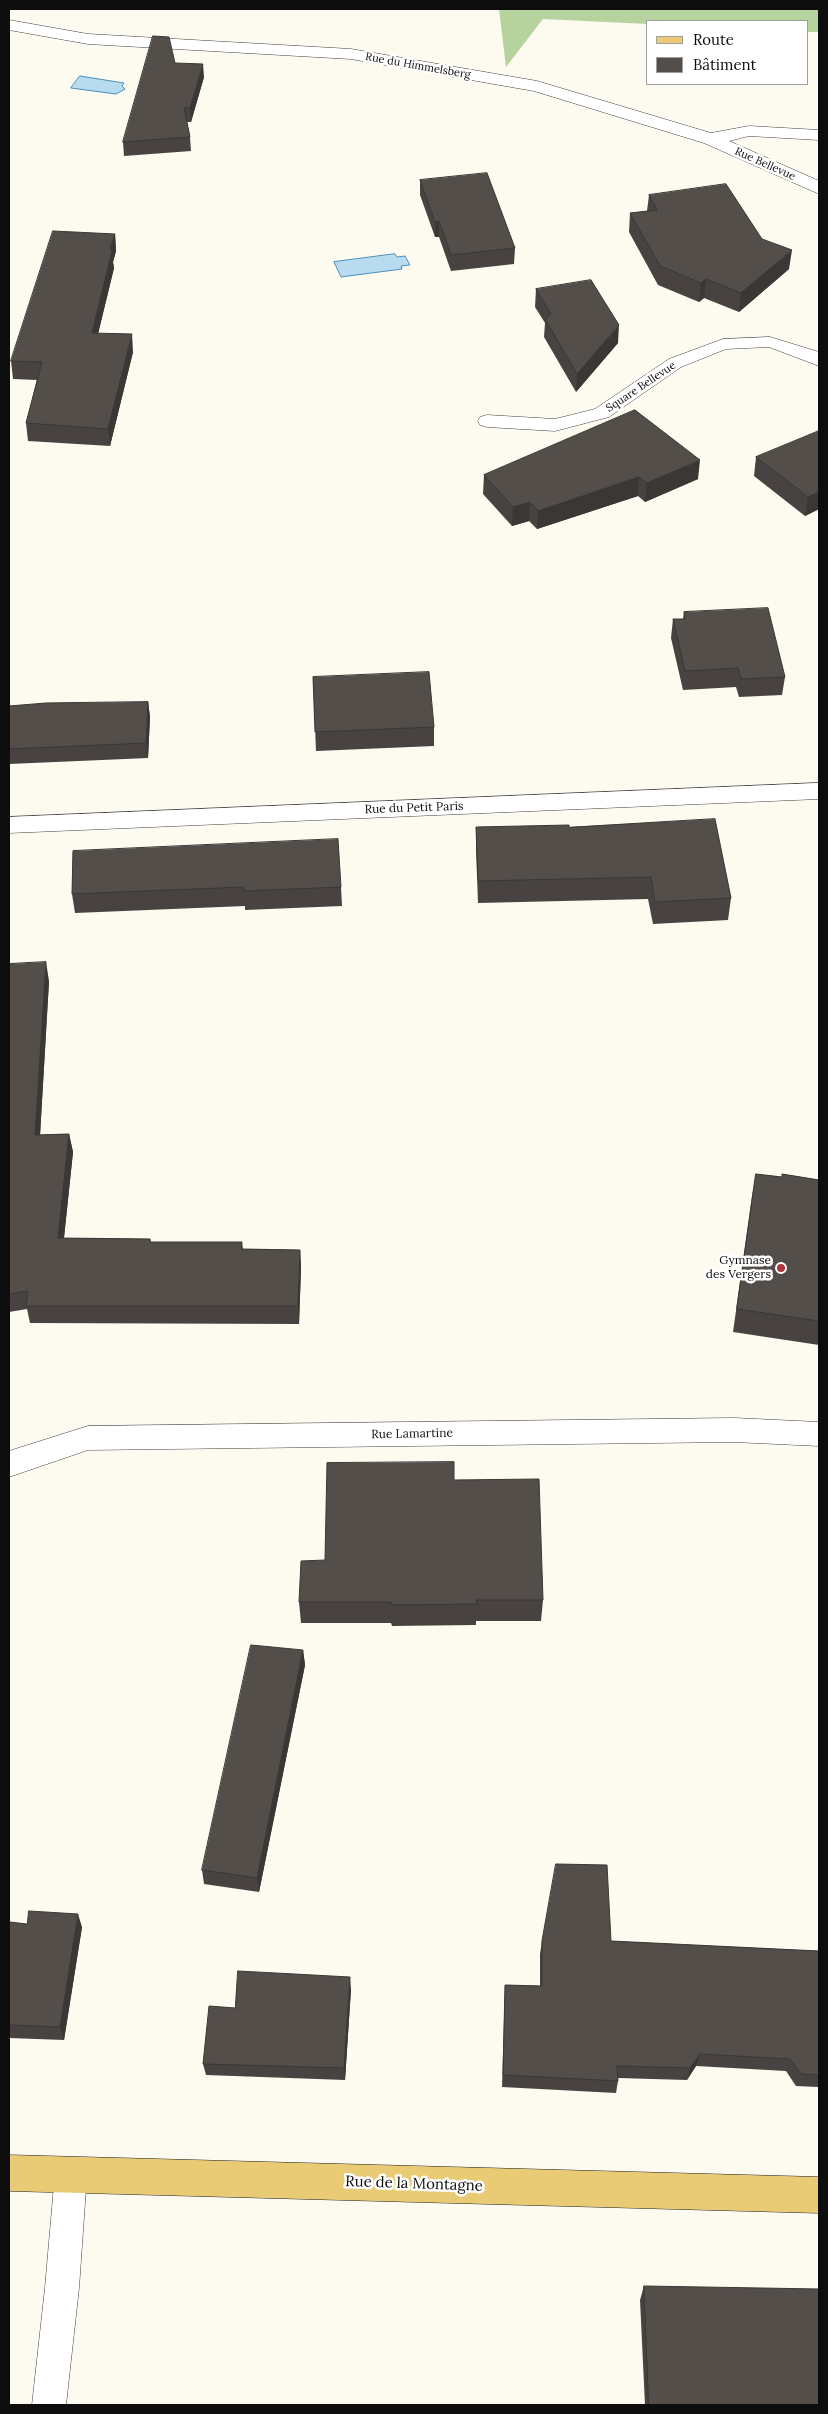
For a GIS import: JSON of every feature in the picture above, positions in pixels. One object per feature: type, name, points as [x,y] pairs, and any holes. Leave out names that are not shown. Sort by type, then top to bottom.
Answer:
[{"type":"main road","name":"Rue de la Montagne","points":[[9,2173],[819,2194]]},
{"type":"street","points":[[10,25],[21,9]]},
{"type":"street","name":"Rue du Himmelsberg","points":[[10,25],[88,39],[351,54],[537,86],[710,139],[749,131],[819,135]]},
{"type":"street","name":"Rue Bellevue","points":[[710,139],[819,188]]},
{"type":"street","name":"Rue du Petit Paris","points":[[9,825],[819,792]]},
{"type":"street","name":"Rue Lamartine","points":[[9,1464],[88,1438],[734,1430],[819,1434]]},
{"type":"lane","name":"Square Bellevue","points":[[487,421],[555,425],[602,413],[675,363],[723,344],[770,342],[815,357],[819,362]]},
{"type":"lane","points":[[49,2405],[62,2288],[71,2174]]},
{"type":"green space","points":[[499,9],[819,9],[819,32],[808,32],[808,20],[646,20],[646,24],[543,19],[506,67]]},
{"type":"water","points":[[80,76],[124,83],[122,86],[125,89],[116,94],[71,88]]},
{"type":"water","points":[[395,254],[397,257],[405,256],[410,265],[401,266],[402,269],[341,277],[334,262]]},
{"type":"building","points":[[153,36],[169,37],[175,63],[203,64],[190,108],[184,108],[190,137],[123,142]]},
{"type":"building","points":[[487,173],[515,248],[451,255],[439,221],[435,222],[420,180]]},
{"type":"building","points":[[726,184],[762,239],[792,250],[741,293],[706,279],[701,283],[660,266],[630,213],[657,210],[649,195]]},
{"type":"building","points":[[53,231],[115,234],[92,333],[132,334],[108,429],[26,423],[42,362],[11,361]]},
{"type":"building","points":[[591,280],[619,325],[577,374],[545,319],[551,314],[536,289]]},
{"type":"building","points":[[635,410],[700,460],[647,483],[639,477],[538,511],[530,502],[513,507],[484,475]]},
{"type":"building","points":[[819,431],[819,492],[808,497],[756,457]]},
{"type":"building","points":[[768,608],[785,677],[741,679],[738,668],[685,671],[673,619],[685,619],[684,612]]},
{"type":"building","points":[[429,672],[434,727],[315,732],[313,677]]},
{"type":"building","points":[[148,702],[146,743],[9,749],[9,706],[46,703]]},
{"type":"building","points":[[715,819],[731,898],[655,902],[651,877],[478,881],[476,827],[569,825],[569,827]]},
{"type":"building","points":[[338,839],[341,887],[244,891],[244,887],[72,894],[73,851]]},
{"type":"building","points":[[46,962],[35,1135],[69,1134],[58,1238],[150,1239],[150,1242],[242,1242],[241,1249],[300,1250],[298,1306],[26,1306],[28,1291],[9,1294],[9,964]]},
{"type":"building","name":"Gymnase des Vergers","points":[[756,1174],[782,1177],[782,1174],[819,1180],[819,1321],[737,1309]]},
{"type":"building","points":[[454,1462],[454,1480],[539,1479],[543,1600],[476,1600],[477,1604],[391,1605],[391,1602],[299,1602],[301,1561],[325,1560],[327,1463]]},
{"type":"building","points":[[251,1645],[303,1650],[257,1878],[202,1870]]},
{"type":"building","points":[[556,1864],[607,1865],[611,1941],[819,1951],[819,2075],[801,2074],[790,2059],[700,2054],[690,2068],[617,2066],[618,2081],[503,2075],[505,1985],[542,1986],[542,1941]]},
{"type":"building","points":[[29,1911],[78,1914],[60,2027],[9,2025],[9,1927],[10,1922],[27,1924]]},
{"type":"building","points":[[238,1971],[350,1977],[344,2068],[203,2064],[209,2006],[235,2008]]},
{"type":"building","points":[[644,2286],[819,2289],[819,2405],[649,2405]]},
{"type":"place","name":"Gymnase des Vergers","points":[[781,1268]]}]
